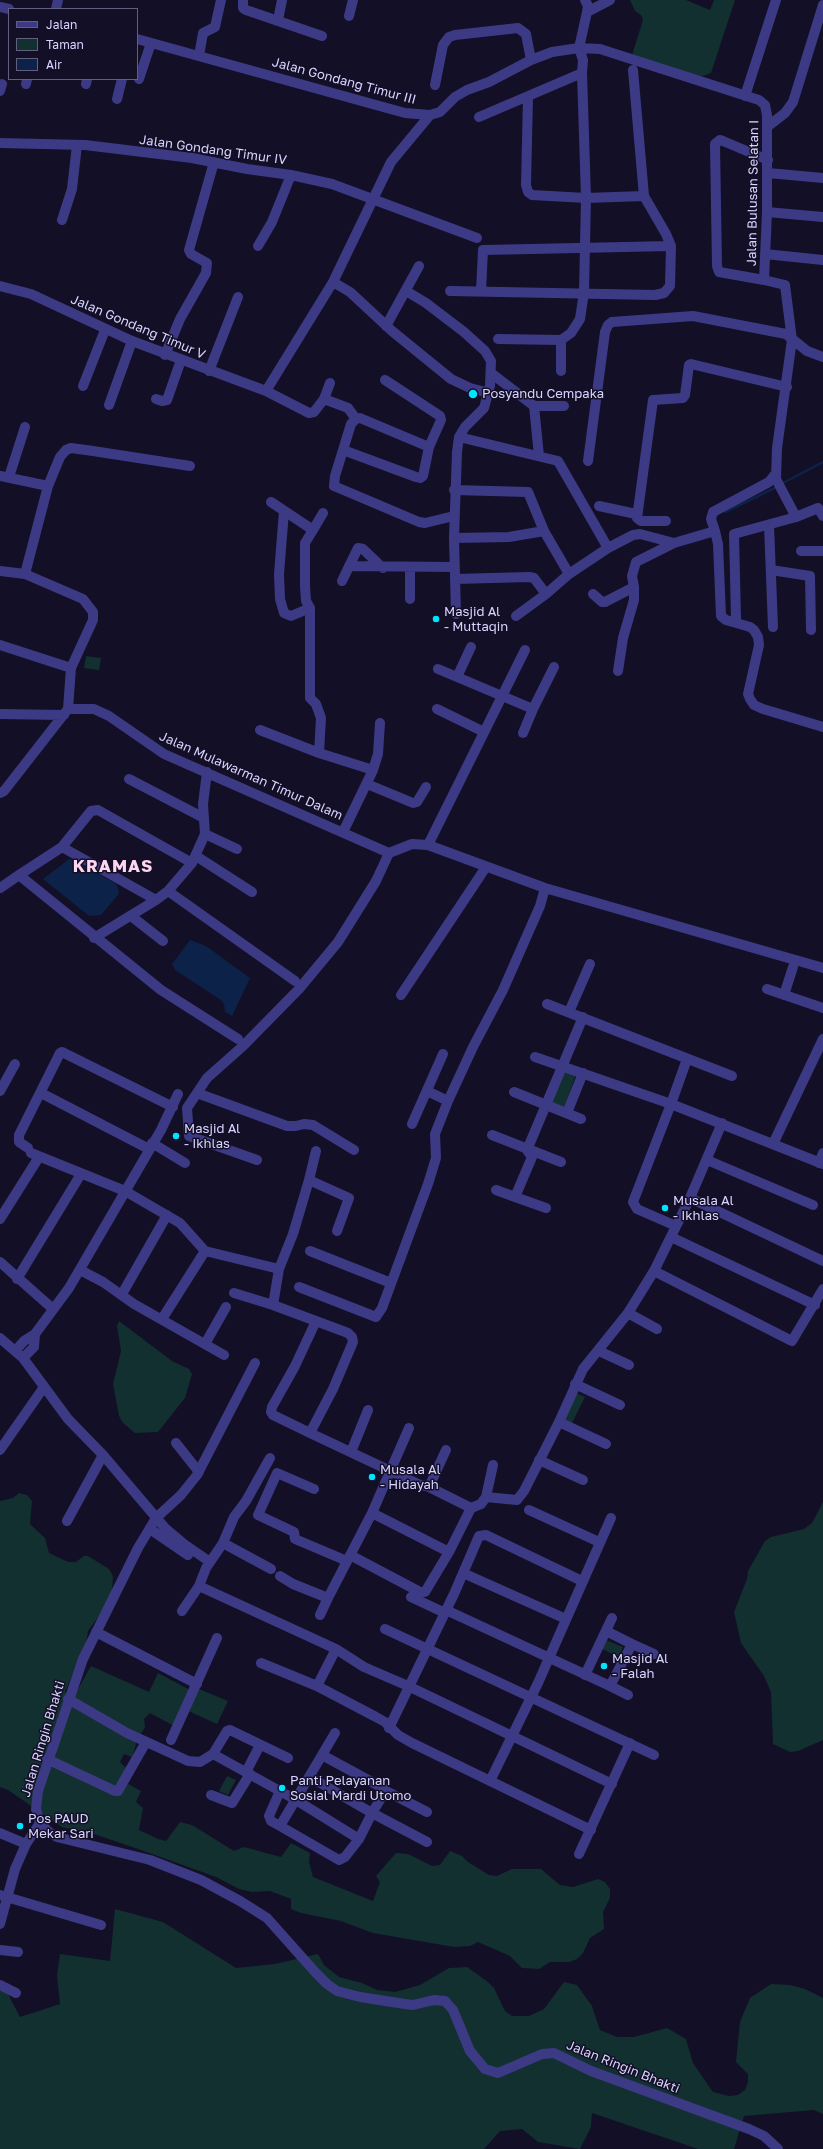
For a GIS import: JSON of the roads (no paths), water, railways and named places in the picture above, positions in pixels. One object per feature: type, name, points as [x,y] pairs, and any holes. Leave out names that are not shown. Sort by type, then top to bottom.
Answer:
[{"type":"street","points":[[199,56],[203,33],[215,27],[221,0]]},
{"type":"street","points":[[243,0],[243,8],[322,36]]},
{"type":"street","points":[[278,20],[282,0]]},
{"type":"street","points":[[350,16],[353,0]]},
{"type":"street","points":[[498,339],[561,340],[572,333],[580,319],[584,292],[586,198],[582,73],[583,60],[579,48],[588,12],[588,6],[585,0]]},
{"type":"street","points":[[588,12],[610,0]]},
{"type":"street","points":[[745,96],[776,0]]},
{"type":"street","points":[[767,127],[786,113],[793,102],[823,4]]},
{"type":"street","points":[[435,85],[442,45],[449,37],[455,35],[518,28],[526,34],[531,60]]},
{"type":"street","name":"Jalan Gondang Timur III","points":[[138,39],[405,113],[430,115],[440,112],[455,97],[467,90],[489,82],[531,60],[552,52],[579,48]]},
{"type":"street","points":[[139,79],[151,43]]},
{"type":"street","name":"Jalan Bulusan Selatan I","points":[[579,48],[600,49],[759,100],[765,105],[768,173],[764,280],[785,285],[792,340],[787,387],[777,448],[776,476]]},
{"type":"street","points":[[450,291],[584,292],[655,295],[664,293],[670,286],[671,246],[666,234],[644,196],[633,70]]},
{"type":"street","points":[[478,117],[582,73]]},
{"type":"street","points":[[117,99],[122,80]]},
{"type":"street","points":[[528,97],[526,185],[528,192],[532,195],[540,196],[586,198],[644,196]]},
{"type":"street","points":[[266,391],[333,282],[391,162],[430,115]]},
{"type":"street","points":[[764,280],[719,272],[716,257],[717,142],[723,141],[768,160]]},
{"type":"street","name":"Jalan Gondang Timur IV","points":[[0,142],[77,145],[192,158],[247,169],[291,175],[332,184],[477,238]]},
{"type":"street","points":[[62,220],[72,188],[77,145]]},
{"type":"street","points":[[165,354],[180,319],[206,273],[207,263],[191,254],[189,250],[214,162]]},
{"type":"street","points":[[768,173],[823,178]]},
{"type":"street","points":[[258,246],[272,222],[291,175]]},
{"type":"street","points":[[767,212],[823,217]]},
{"type":"street","points":[[481,291],[483,250],[671,246]]},
{"type":"street","points":[[765,254],[823,260]]},
{"type":"street","points":[[386,326],[419,266]]},
{"type":"street","points":[[333,282],[350,292],[386,326],[451,379],[470,388],[489,393]]},
{"type":"street","name":"Jalan Gondang Timur V","points":[[0,286],[31,294],[104,330],[209,371],[266,391],[309,414],[314,412],[324,399]]},
{"type":"street","points":[[406,291],[426,303],[485,351],[491,361],[489,393],[483,411],[465,427],[459,437],[454,490],[454,567],[456,614]]},
{"type":"street","points":[[209,371],[238,297]]},
{"type":"street","points":[[588,461],[604,332],[608,325],[612,322],[693,316],[786,334],[807,351],[823,356]]},
{"type":"street","points":[[83,386],[104,330]]},
{"type":"street","points":[[561,340],[561,371]]},
{"type":"street","points":[[109,405],[132,341]]},
{"type":"street","points":[[156,399],[162,401],[167,400],[181,360]]},
{"type":"street","points":[[666,521],[641,521],[637,518],[636,514],[653,400],[683,398],[686,395],[689,366],[692,364],[787,387]]},
{"type":"street","points":[[491,373],[534,406],[564,406]]},
{"type":"street","points":[[343,450],[420,478],[423,476],[429,446],[441,420],[440,416],[385,380]]},
{"type":"street","points":[[330,383],[324,399],[348,408],[356,419]]},
{"type":"street","points":[[534,406],[539,456]]},
{"type":"street","points":[[429,446],[360,418],[356,419],[351,424],[334,480],[334,486],[338,490],[419,522],[425,523],[454,516]]},
{"type":"street","points":[[25,427],[4,477],[48,486]]},
{"type":"street","points":[[459,437],[558,461],[563,467],[608,548]]},
{"type":"street","points":[[25,574],[48,486],[63,452],[71,448],[190,466]]},
{"type":"street","points":[[796,517],[776,476],[769,482],[713,512],[711,519],[718,544],[721,616],[726,620],[750,627],[754,630],[758,637],[759,645],[748,694],[754,705],[823,727]]},
{"type":"street","points":[[454,490],[528,492],[544,531],[568,574]]},
{"type":"street","points":[[271,502],[313,530]]},
{"type":"street","points":[[599,506],[636,514]]},
{"type":"street","points":[[736,619],[734,534],[821,510]]},
{"type":"street","points":[[284,511],[279,574],[280,599],[284,613],[291,616],[310,608]]},
{"type":"street","points":[[319,753],[321,718],[316,704],[310,698],[310,608],[306,601],[305,543],[323,513]]},
{"type":"street","points":[[769,525],[773,627]]},
{"type":"street","points":[[454,538],[509,537],[544,531]]},
{"type":"street","points":[[618,671],[623,638],[634,600],[632,576],[636,562],[674,543],[715,531]]},
{"type":"street","points":[[516,616],[546,594],[568,574],[608,548],[633,535],[640,534],[674,543]]},
{"type":"street","points":[[342,581],[356,549],[360,548],[383,568]]},
{"type":"street","points":[[801,551],[823,551]]},
{"type":"street","points":[[349,566],[383,568],[454,567]]},
{"type":"street","points":[[410,567],[410,599]]},
{"type":"street","points":[[771,570],[810,576],[811,630]]},
{"type":"street","points":[[0,571],[25,574],[83,599],[93,612],[93,620],[71,668],[66,712],[4,791],[0,793]]},
{"type":"street","points":[[455,579],[529,577],[534,578],[546,594]]},
{"type":"street","points":[[593,594],[602,602],[605,602],[634,587]]},
{"type":"street","points":[[0,645],[71,668]]},
{"type":"street","points":[[457,677],[471,647]]},
{"type":"street","points":[[428,845],[525,650]]},
{"type":"street","points":[[523,733],[554,667]]},
{"type":"street","points":[[438,669],[533,710]]},
{"type":"street","name":"Jalan Mulawarman Timur Dalam","points":[[0,714],[66,712],[94,709],[102,712],[164,754],[389,853]]},
{"type":"street","points":[[437,709],[484,732]]},
{"type":"street","points":[[343,832],[373,770],[378,754],[381,732],[380,723]]},
{"type":"street","points":[[260,730],[319,753],[373,770]]},
{"type":"street","points":[[94,938],[131,916],[168,891],[194,860],[205,834],[203,804],[210,773]]},
{"type":"street","points":[[129,779],[204,818]]},
{"type":"street","points":[[367,784],[413,803],[417,802],[426,786]]},
{"type":"street","points":[[0,888],[62,847],[91,811],[98,810],[252,892]]},
{"type":"street","points":[[205,834],[237,849]]},
{"type":"street","points":[[257,1160],[189,1136],[188,1108],[207,1078],[243,1046],[299,990],[338,942],[376,881],[389,853],[412,844],[428,845],[545,888],[823,968]]},
{"type":"street","points":[[62,847],[156,900]]},
{"type":"street","points":[[401,995],[486,867]]},
{"type":"street","points":[[19,875],[94,938],[161,990],[238,1039]]},
{"type":"street","points":[[299,1287],[376,1317],[382,1308],[428,1184],[436,1158],[435,1134],[448,1101],[473,1047],[503,990],[540,906],[545,888]]},
{"type":"street","points":[[168,891],[295,981]]},
{"type":"street","points":[[131,916],[163,941]]},
{"type":"street","points":[[569,1012],[590,964]]},
{"type":"street","points":[[784,995],[793,967]]},
{"type":"street","points":[[767,989],[823,1008]]},
{"type":"street","points":[[547,1004],[732,1076]]},
{"type":"street","points":[[527,1150],[583,1017]]},
{"type":"street","points":[[773,1144],[823,1039]]},
{"type":"street","points":[[173,1107],[62,1052],[60,1053],[18,1138],[19,1142],[33,1153],[125,1191],[167,1215],[180,1223],[205,1251],[279,1269]]},
{"type":"street","points":[[412,1124],[443,1054]]},
{"type":"street","points":[[535,1057],[672,1104],[821,1164],[823,1153]]},
{"type":"street","points":[[676,1226],[637,1209],[633,1202],[672,1104],[687,1059]]},
{"type":"street","points":[[0,1091],[15,1064]]},
{"type":"street","points":[[567,1113],[583,1073]]},
{"type":"street","points":[[427,1091],[448,1101]]},
{"type":"street","points":[[198,1092],[287,1126],[304,1124],[313,1125],[354,1150]]},
{"type":"street","points":[[514,1092],[581,1120]]},
{"type":"street","points":[[41,1093],[185,1162]]},
{"type":"street","points":[[15,1351],[24,1340],[35,1334],[69,1288],[173,1107],[178,1094]]},
{"type":"street","points":[[486,1496],[517,1500],[524,1491],[559,1422],[583,1369],[628,1314],[654,1271],[690,1198],[722,1123]]},
{"type":"street","points":[[492,1136],[561,1162]]},
{"type":"street","points":[[515,1197],[532,1157],[527,1150]]},
{"type":"street","points":[[273,1305],[279,1269],[309,1180],[316,1151]]},
{"type":"street","points":[[0,1219],[33,1153]]},
{"type":"street","points":[[707,1160],[813,1205]]},
{"type":"street","points":[[17,1279],[81,1174]]},
{"type":"street","points":[[309,1180],[349,1198],[337,1231]]},
{"type":"street","points":[[496,1190],[546,1208]]},
{"type":"street","points":[[690,1198],[823,1261]]},
{"type":"street","points":[[122,1294],[167,1215]]},
{"type":"street","points":[[671,1237],[815,1305]]},
{"type":"street","points":[[162,1319],[205,1251]]},
{"type":"street","points":[[310,1251],[390,1283]]},
{"type":"street","points":[[0,1262],[17,1279],[53,1309]]},
{"type":"street","points":[[80,1270],[122,1294],[134,1304],[224,1355]]},
{"type":"street","points":[[654,1271],[792,1341],[815,1305],[823,1289]]},
{"type":"street","points":[[234,1292],[348,1333],[352,1337],[353,1342],[333,1389],[310,1433]]},
{"type":"street","points":[[204,1344],[226,1307]]},
{"type":"street","points":[[628,1314],[657,1329]]},
{"type":"street","points":[[316,1321],[295,1366],[272,1407],[273,1415],[471,1508]]},
{"type":"street","points":[[23,1358],[34,1346],[35,1334]]},
{"type":"street","points":[[0,1338],[23,1358],[68,1419],[103,1455],[156,1518],[208,1565]]},
{"type":"street","points":[[599,1351],[629,1365]]},
{"type":"street","points":[[156,1518],[181,1496],[198,1472],[255,1363]]},
{"type":"street","points":[[575,1384],[620,1405]]},
{"type":"street","points":[[0,1450],[44,1387]]},
{"type":"street","points":[[351,1452],[368,1410]]},
{"type":"street","points":[[559,1422],[606,1444]]},
{"type":"street","points":[[320,1614],[372,1513],[409,1428]]},
{"type":"street","points":[[176,1443],[198,1472]]},
{"type":"street","points":[[429,1487],[446,1450]]},
{"type":"street","points":[[67,1521],[103,1455]]},
{"type":"street","points":[[182,1611],[199,1586],[208,1565],[223,1544],[234,1517],[246,1501],[270,1458]]},
{"type":"street","points":[[539,1460],[583,1480]]},
{"type":"street","points":[[314,1489],[277,1473],[258,1515],[294,1532],[295,1539],[348,1558],[423,1592],[427,1590],[449,1552],[471,1508],[481,1504],[486,1496],[494,1464]]},
{"type":"street","points":[[529,1510],[599,1542]]},
{"type":"street","points":[[372,1513],[449,1552]]},
{"type":"street","name":"Jalan Ringin Bhakti","points":[[156,1518],[132,1559],[83,1659],[68,1699],[36,1800],[36,1815],[40,1823],[49,1832],[58,1837],[150,1860],[201,1880],[240,1900],[267,1918],[316,1973],[337,1991],[413,2005],[434,2000],[445,2002],[453,2010],[470,2050],[484,2069],[498,2073],[542,2054],[554,2053],[591,2071],[749,2129],[764,2136],[778,2149]]},
{"type":"street","points":[[490,1781],[531,1698],[599,1542],[611,1518]]},
{"type":"street","points":[[150,1529],[208,1565]]},
{"type":"street","points":[[390,1728],[408,1686],[464,1573],[478,1536],[482,1534],[582,1581]]},
{"type":"street","points":[[223,1544],[271,1569]]},
{"type":"street","points":[[464,1573],[566,1619]]},
{"type":"street","points":[[280,1576],[293,1584],[328,1598]]},
{"type":"street","points":[[199,1586],[336,1649],[364,1667],[408,1686],[612,1784]]},
{"type":"street","points":[[411,1597],[445,1611],[628,1695]]},
{"type":"street","points":[[585,1675],[612,1618]]},
{"type":"street","points":[[385,1630],[428,1648],[654,1755]]},
{"type":"street","points":[[606,1631],[654,1654]]},
{"type":"street","points":[[96,1632],[197,1684]]},
{"type":"street","points":[[172,1740],[217,1638]]},
{"type":"street","points":[[610,1686],[632,1644]]},
{"type":"street","points":[[317,1686],[336,1649]]},
{"type":"street","points":[[261,1663],[317,1686],[376,1716],[385,1722],[398,1735],[412,1743],[591,1830]]},
{"type":"street","points":[[68,1699],[146,1742],[188,1761],[200,1762],[213,1754],[227,1731],[230,1730],[288,1758]]},
{"type":"street","points":[[280,1826],[335,1733]]},
{"type":"street","points":[[48,1759],[115,1792],[118,1791],[146,1742]]},
{"type":"street","points":[[579,1854],[630,1744]]},
{"type":"street","points":[[211,1795],[232,1803],[248,1773],[260,1745]]},
{"type":"street","points":[[213,1754],[296,1800],[359,1839]]},
{"type":"street","points":[[322,1755],[427,1812]]},
{"type":"street","points":[[310,1777],[372,1813],[427,1842]]},
{"type":"street","points":[[280,1791],[269,1816],[271,1821],[339,1860],[345,1857],[359,1839],[384,1790]]},
{"type":"street","points":[[0,1924],[3,1896],[26,1844],[40,1823]]},
{"type":"street","points":[[0,1833],[26,1844]]},
{"type":"street","points":[[3,1896],[101,1925]]},
{"type":"street","points":[[0,1950],[18,1952]]},
{"type":"street","points":[[0,1985],[16,1993]]},
{"type":"water","points":[[69,859],[116,884],[119,891],[118,895],[101,915],[89,916],[43,879]]},
{"type":"water","points":[[190,940],[206,946],[250,978],[232,1016],[225,1012],[224,1004],[221,1000],[175,970],[172,964]]},
{"type":"waterway","points":[[781,484],[823,462]]},
{"type":"waterway","points":[[725,512],[777,487]]},
{"type":"place","name":"Posyandu Cempaka","points":[[473,394]]},
{"type":"place","name":"Masjid Al - Muttaqin","points":[[436,619]]},
{"type":"place","name":"Masjid Al - Ikhlas","points":[[176,1136]]},
{"type":"place","name":"Musala Al - Ikhlas","points":[[665,1208]]},
{"type":"place","name":"Musala Al - Hidayah","points":[[372,1477]]},
{"type":"place","name":"Masjid Al - Falah","points":[[604,1666]]},
{"type":"place","name":"Panti Pelayanan Sosial Mardi Utomo","points":[[282,1788]]},
{"type":"place","name":"Pos PAUD Mekar Sari","points":[[20,1826]]},
{"type":"district","name":"KRAMAS","points":[[113,867]]}]
